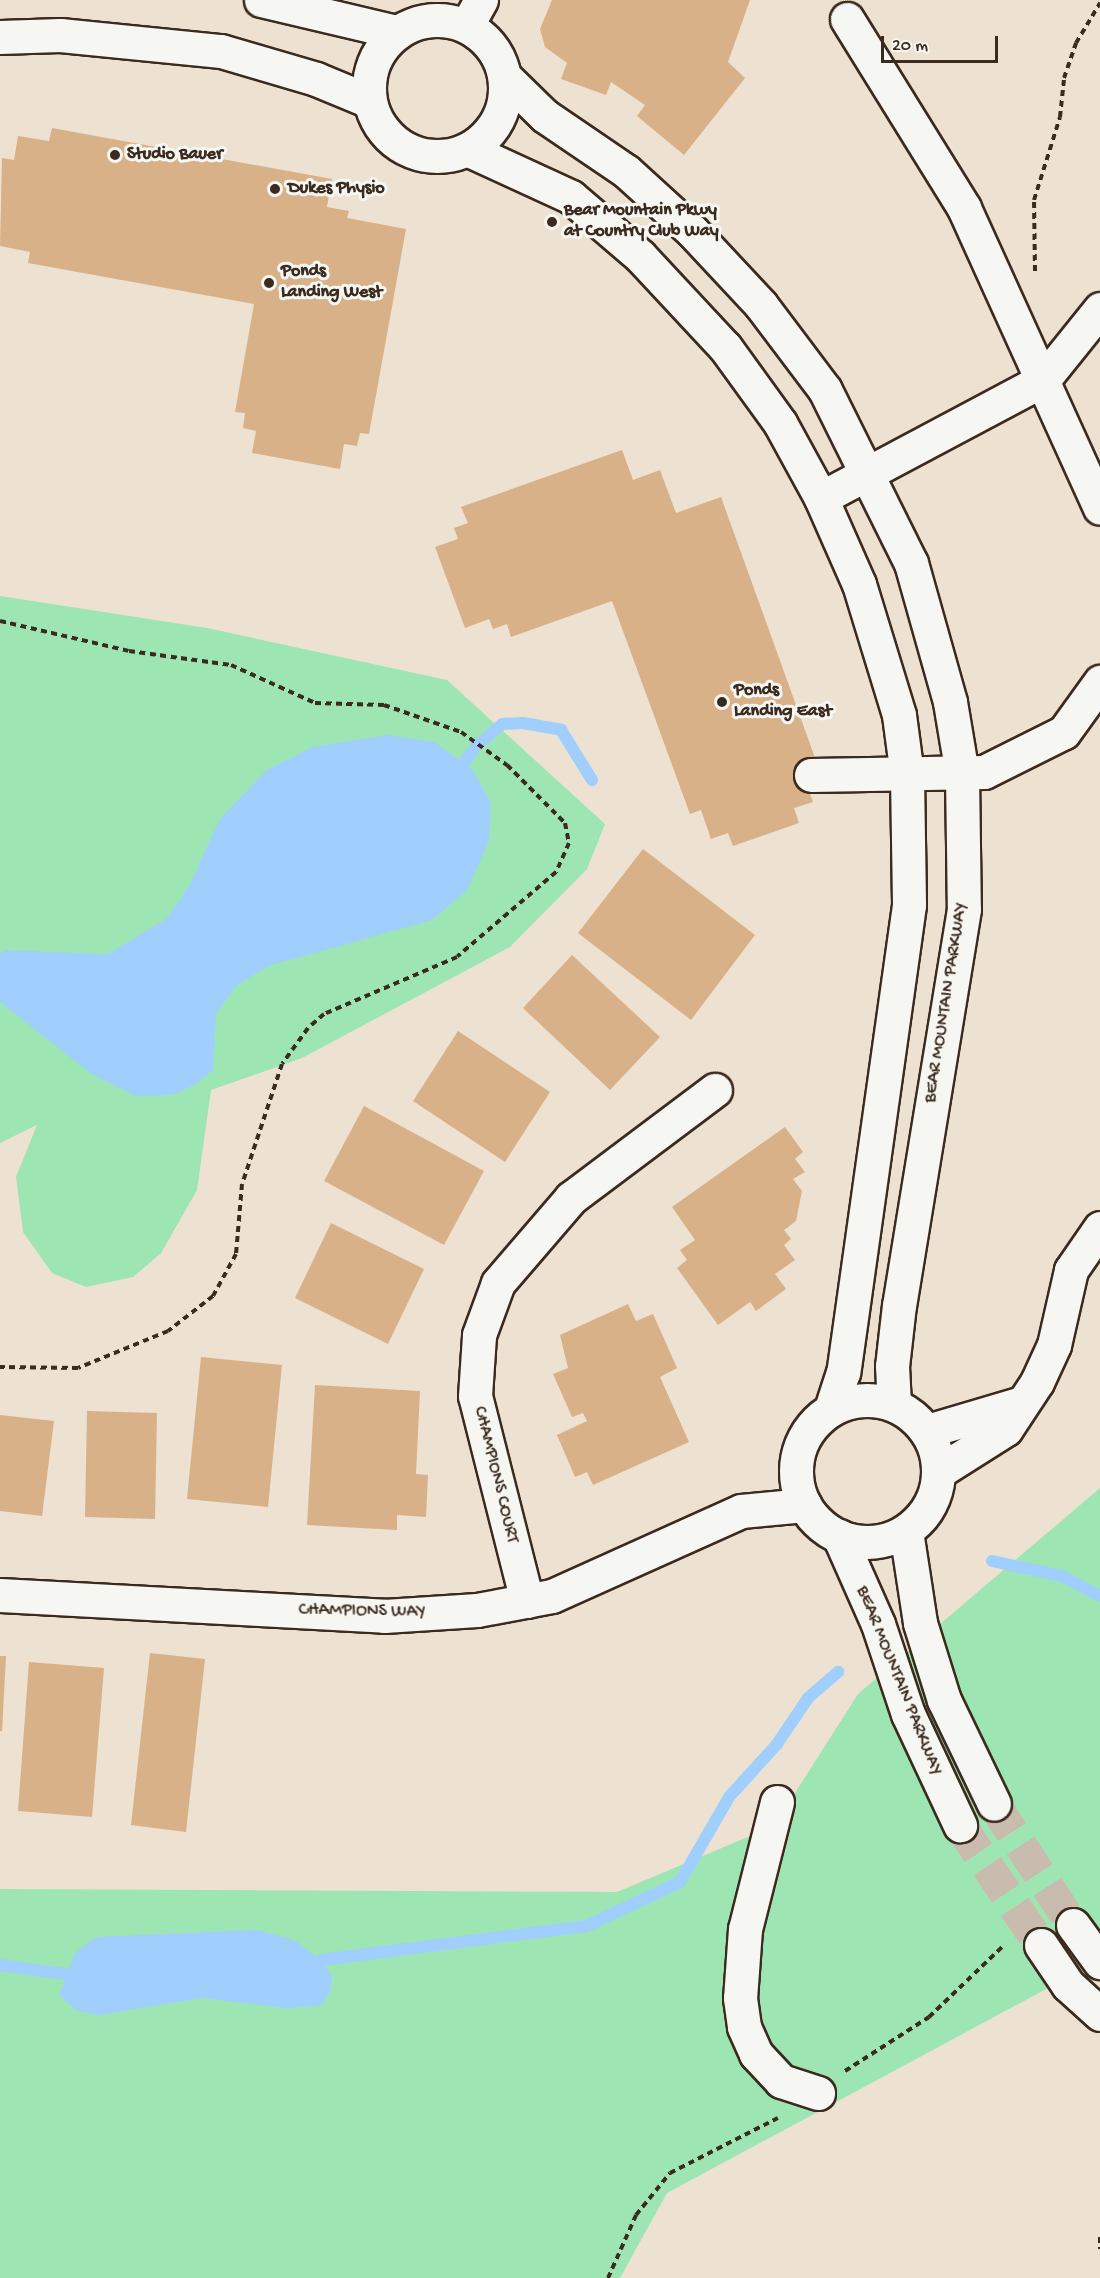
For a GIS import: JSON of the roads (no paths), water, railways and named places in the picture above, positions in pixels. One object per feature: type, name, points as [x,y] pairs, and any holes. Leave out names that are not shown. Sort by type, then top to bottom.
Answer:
[{"type":"street","points":[[261,0],[396,32]]},
{"type":"street","points":[[474,13],[499,57],[506,78],[504,107],[491,132],[469,150],[438,157],[407,150],[382,130],[369,102],[369,75],[378,51],[396,32],[427,21],[474,13]]},
{"type":"street","points":[[847,19],[964,208],[1100,508]]},
{"type":"street","points":[[0,37],[60,35],[221,51],[316,79],[369,102]]},
{"type":"street","name":"BEAR MOUNTAIN PARKWAY","points":[[506,78],[545,116],[626,171],[730,272],[825,390],[869,472],[911,563],[950,702],[962,774],[963,909],[899,1305],[892,1366],[894,1405]]},
{"type":"street","points":[[469,150],[571,197],[640,256],[725,347],[780,423],[821,498],[859,584],[899,715],[907,775],[909,904],[843,1372],[831,1409],[803,1439],[796,1460],[797,1483],[805,1505],[819,1524],[839,1536],[861,1542],[884,1540],[906,1531],[923,1515],[934,1495],[938,1472],[927,1431],[894,1405],[852,1401],[831,1409]]},
{"type":"street","points":[[821,498],[1042,380],[1100,309]]},
{"type":"street","points":[[811,776],[984,772],[1064,732],[1100,682]]},
{"type":"street","name":"CHAMPIONS COURT","points":[[527,1601],[475,1396],[479,1335],[498,1283],[529,1241],[571,1198],[715,1090]]},
{"type":"street","points":[[938,1472],[1006,1429],[1018,1404],[1037,1383],[1054,1345],[1071,1270],[1100,1228]]},
{"type":"street","points":[[927,1431],[1018,1404]]},
{"type":"street","name":"CHAMPIONS WAY","points":[[0,1595],[384,1616],[477,1610],[527,1601],[607,1575],[741,1511],[796,1460]]},
{"type":"street","name":"CHAMPIONS WAY","points":[[741,1511],[805,1505]]},
{"type":"street","name":"BEAR MOUNTAIN PARKWAY","points":[[906,1531],[920,1623],[944,1700],[994,1804]]},
{"type":"street","name":"BEAR MOUNTAIN PARKWAY","points":[[839,1536],[878,1624],[908,1714],[960,1825]]},
{"type":"street","points":[[777,1802],[745,1929],[742,2007],[756,2054],[781,2081],[818,2092]]},
{"type":"street","points":[[1073,1925],[1100,1962]]},
{"type":"street","points":[[1041,1945],[1068,1985],[1100,2014]]},
{"type":"water","points":[[388,735],[434,742],[472,769],[491,803],[489,841],[467,890],[432,920],[268,966],[236,986],[216,1014],[213,1070],[196,1084],[173,1095],[136,1096],[93,1075],[0,1002],[0,954],[6,950],[108,954],[166,919],[189,886],[220,819],[267,770],[312,747]]},
{"type":"water","points":[[257,1930],[294,1940],[321,1960],[332,1976],[330,1992],[321,2006],[286,2008],[202,1998],[99,2015],[76,2010],[59,1995],[75,1953],[96,1937]]},
{"type":"waterway","points":[[464,763],[475,747],[502,724],[523,723],[561,730],[592,780]]},
{"type":"waterway","points":[[992,1561],[1062,1576],[1100,1596]]},
{"type":"waterway","points":[[321,1960],[587,1926],[680,1882],[729,1797],[777,1744],[808,1698],[838,1672]]},
{"type":"waterway","points":[[0,1965],[64,1974]]},
{"type":"tunnel","points":[[994,1804],[1073,1925]]},
{"type":"tunnel","points":[[960,1825],[1041,1945]]},
{"type":"place","name":"Studio Bauer","points":[[115,155]]},
{"type":"place","name":"Dukes Physio","points":[[275,189]]},
{"type":"place","name":"Bear Mountain Pkwy at Country Club Way","points":[[552,222]]},
{"type":"place","name":"Ponds Landing West","points":[[269,283]]},
{"type":"place","name":"Ponds Landing East","points":[[722,702]]}]
